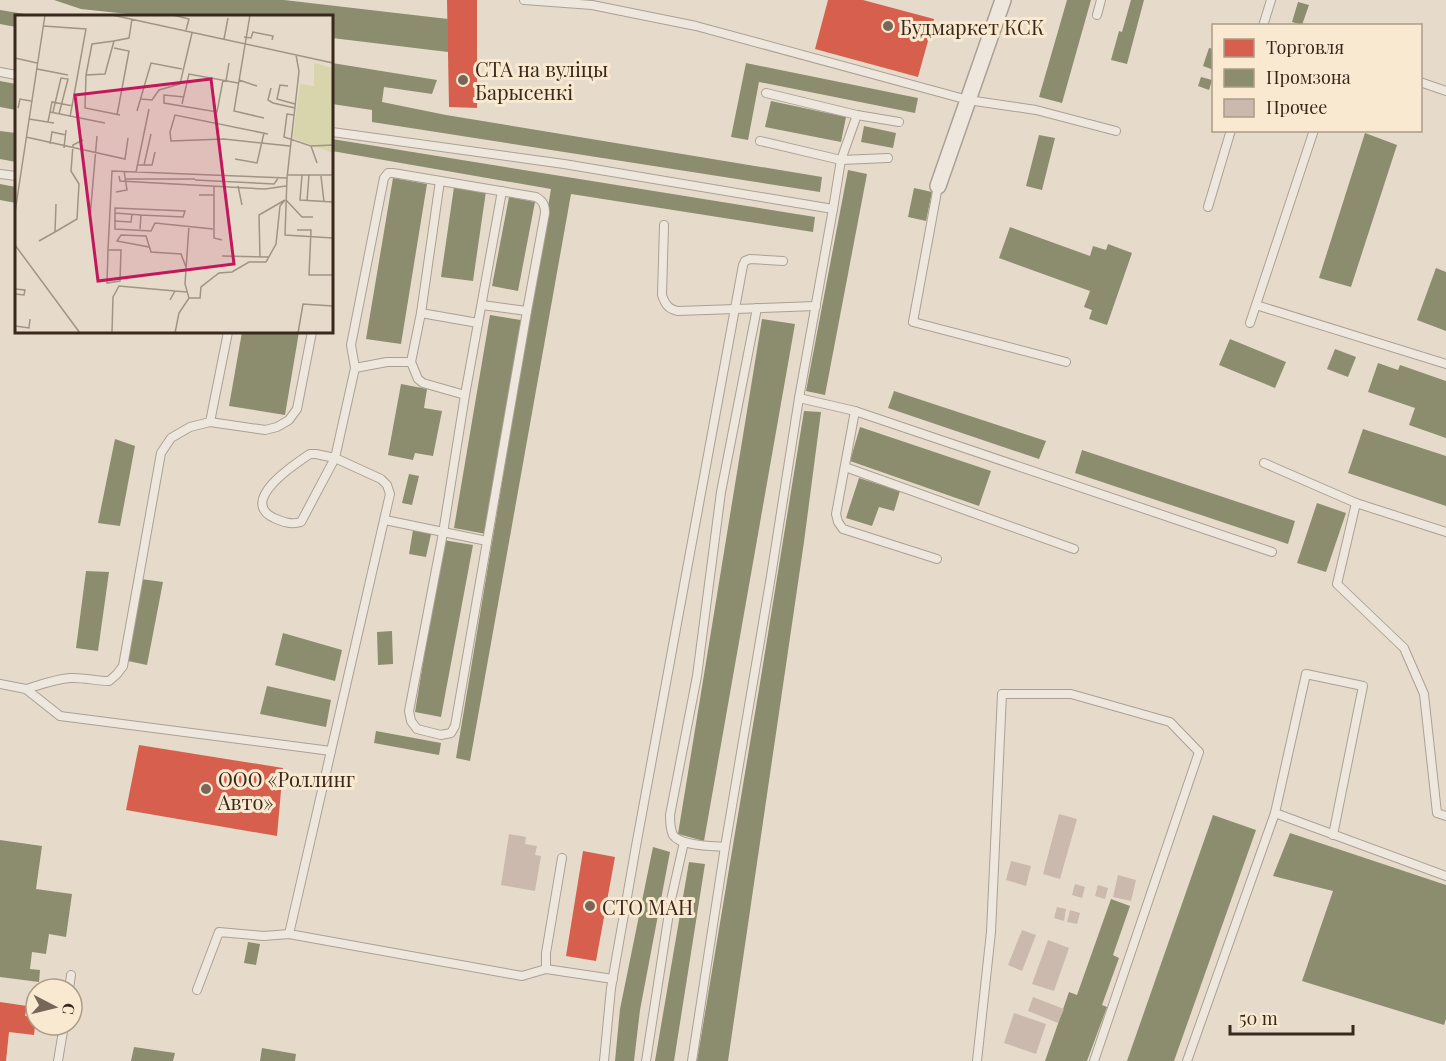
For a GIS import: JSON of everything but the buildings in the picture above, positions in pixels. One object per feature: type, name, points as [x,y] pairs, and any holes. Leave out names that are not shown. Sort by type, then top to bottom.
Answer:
[{"type":"street","points":[[938,186],[1003,0]]},
{"type":"lane","points":[[524,0],[592,5],[696,26],[968,100],[1036,110],[1116,131]]},
{"type":"lane","points":[[1096,15],[1101,0]]},
{"type":"lane","points":[[1264,24],[1270,0]]},
{"type":"lane","points":[[0,72],[15,75]]},
{"type":"lane","points":[[1422,83],[1446,90]]},
{"type":"lane","points":[[766,93],[858,115],[899,122]]},
{"type":"lane","points":[[692,1061],[725,847],[841,160],[858,115]]},
{"type":"lane","points":[[333,132],[564,164],[833,209]]},
{"type":"lane","points":[[1208,207],[1231,132]]},
{"type":"lane","points":[[1250,323],[1313,132]]},
{"type":"lane","points":[[760,141],[841,160],[888,158]]},
{"type":"lane","points":[[289,934],[390,494],[387,485],[381,479],[335,458],[310,454],[269,486],[263,497],[263,507],[268,515],[284,522],[295,524],[301,522],[335,458],[355,369],[351,345],[384,178],[388,173],[393,173],[502,191],[536,197],[541,200],[545,206],[545,213],[455,726],[451,733],[441,735],[417,729],[411,721],[409,711],[443,533],[502,191]]},
{"type":"lane","points":[[0,174],[15,176]]},
{"type":"lane","points":[[440,181],[421,314],[411,362],[418,380],[465,395]]},
{"type":"lane","points":[[938,186],[913,322],[1066,362]]},
{"type":"lane","points":[[664,225],[662,295],[671,310],[816,306]]},
{"type":"lane","points":[[603,1061],[613,979],[636,846],[743,265],[750,259],[783,261]]},
{"type":"lane","points":[[482,305],[527,311]]},
{"type":"lane","points":[[1256,306],[1446,364]]},
{"type":"lane","points":[[725,847],[684,842],[676,838],[670,826],[670,815],[697,676],[721,492],[757,308]]},
{"type":"lane","points":[[421,314],[478,323]]},
{"type":"lane","points":[[210,422],[228,333]]},
{"type":"lane","points":[[0,684],[26,689],[67,678],[110,681],[117,674],[123,666],[161,453],[171,438],[189,427],[210,422],[265,430],[277,427],[289,420],[297,409],[312,333]]},
{"type":"lane","points":[[355,369],[371,364],[411,362]]},
{"type":"lane","points":[[800,398],[855,411],[1272,552]]},
{"type":"lane","points":[[855,411],[836,514],[838,522],[843,529],[937,560]]},
{"type":"lane","points":[[1264,463],[1356,503],[1446,532]]},
{"type":"lane","points":[[845,467],[1074,549]]},
{"type":"lane","points":[[1356,503],[1337,585],[1404,648],[1424,694],[1437,813],[1446,816]]},
{"type":"lane","points":[[385,520],[487,541]]},
{"type":"lane","points":[[1187,1061],[1275,813],[1306,674],[1363,686],[1333,835]]},
{"type":"lane","points":[[26,689],[60,716],[331,750]]},
{"type":"lane","points":[[976,1061],[991,932],[1002,694],[1071,694],[1170,722],[1199,752],[1094,1061]]},
{"type":"lane","points":[[1275,813],[1446,876]]},
{"type":"lane","points":[[646,1061],[671,900],[684,842]]},
{"type":"lane","points":[[546,969],[546,953],[562,858]]},
{"type":"lane","points":[[196,990],[219,932],[264,936],[289,934],[522,976],[546,969],[613,979]]},
{"type":"lane","points":[[58,1061],[62,1037]]},
{"type":"place","name":"Будмаркет КСК","points":[[888,26]]},
{"type":"place","name":"СТА на вуліцы Барысенкі","points":[[463,80]]},
{"type":"place","name":"ООО «Роллинг Авто»","points":[[206,789]]},
{"type":"place","name":"СТО МАН","points":[[590,906]]}]
